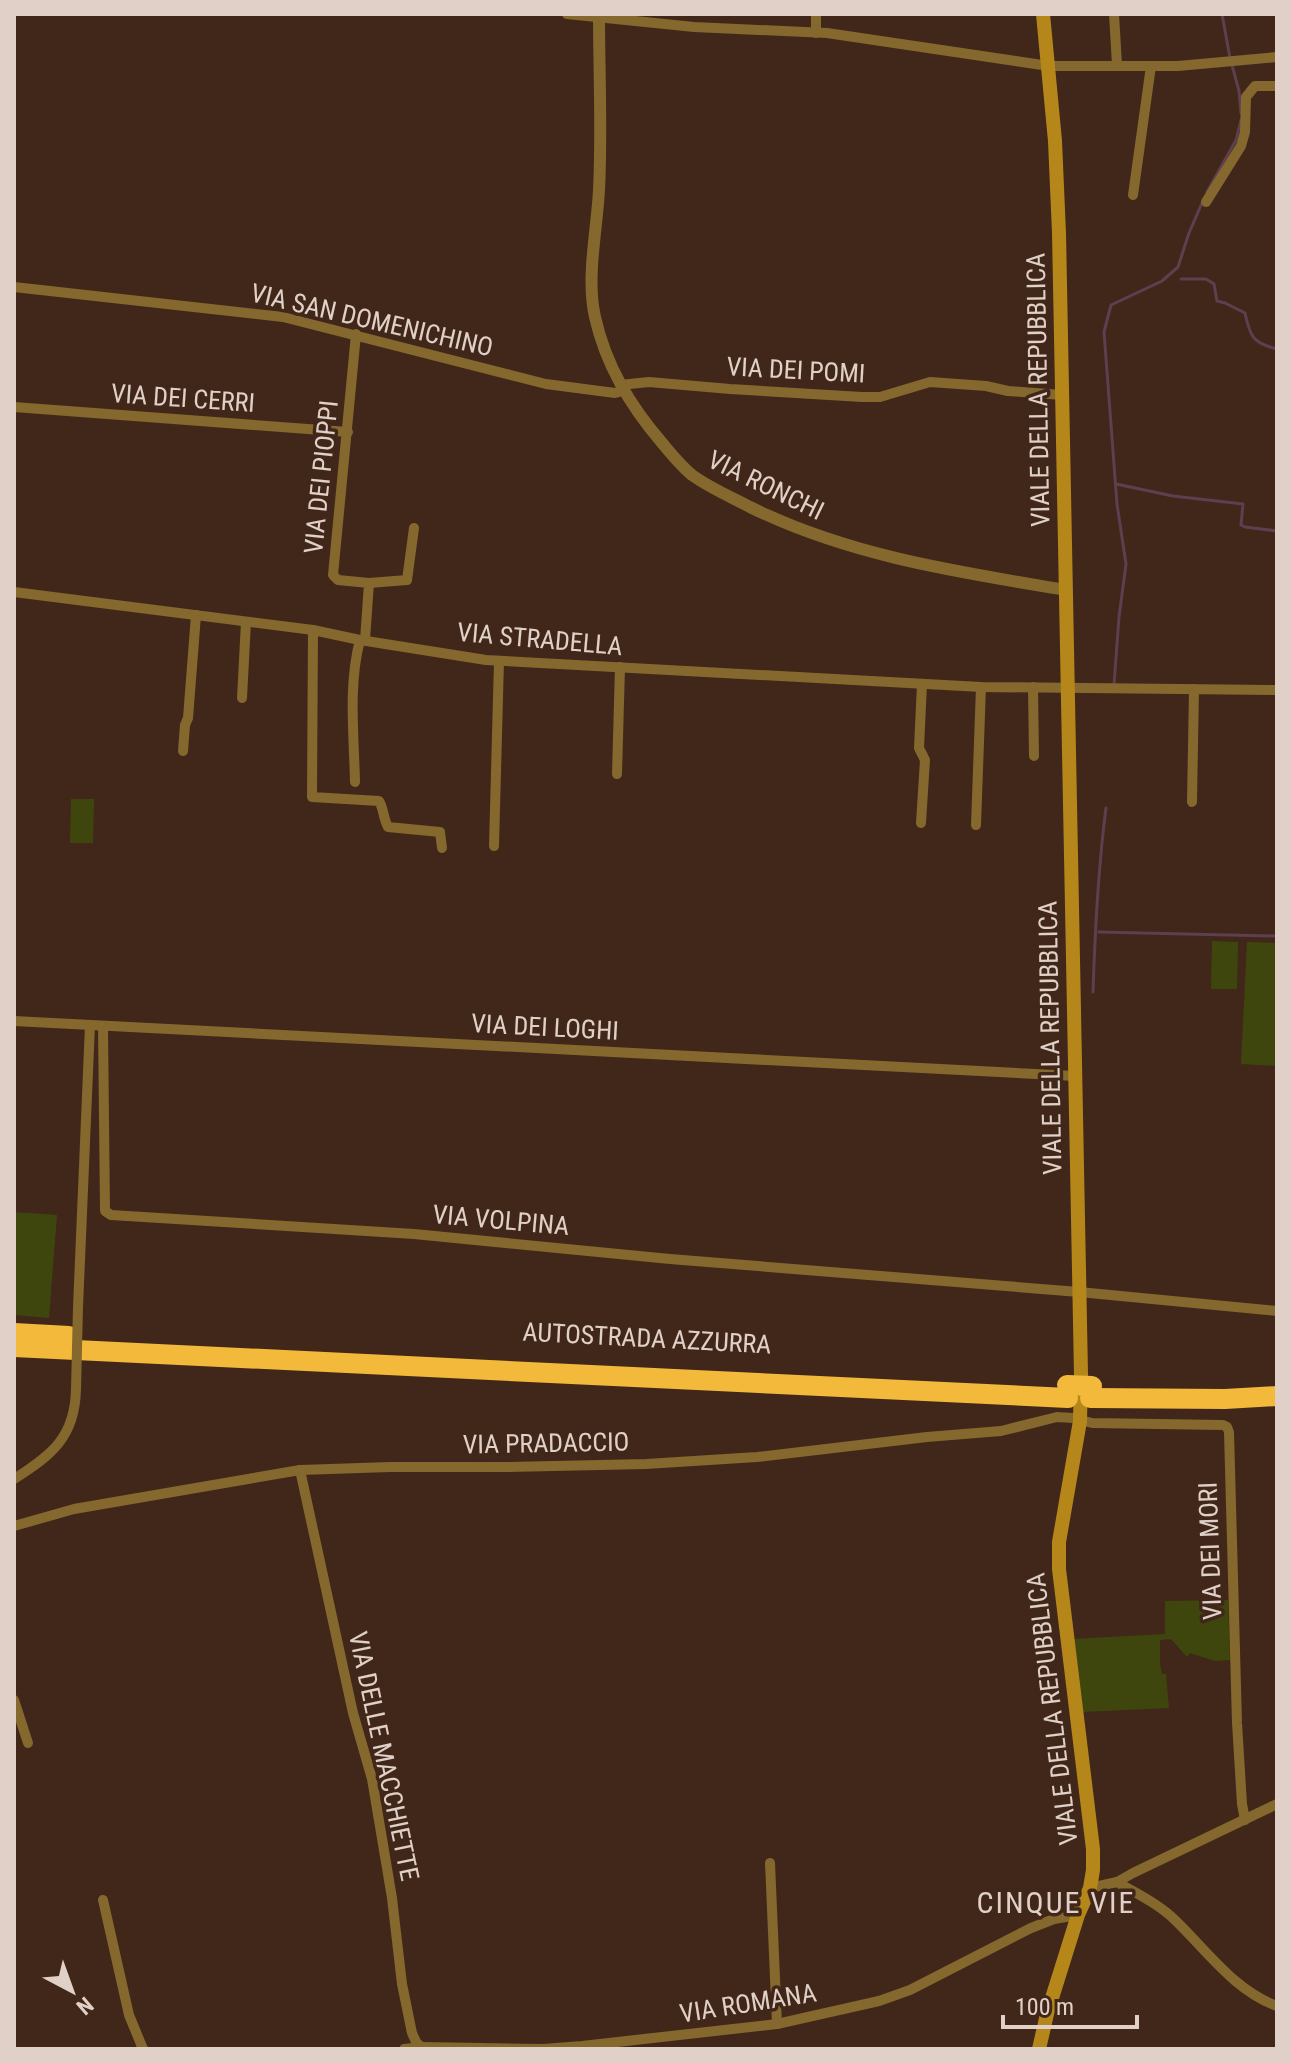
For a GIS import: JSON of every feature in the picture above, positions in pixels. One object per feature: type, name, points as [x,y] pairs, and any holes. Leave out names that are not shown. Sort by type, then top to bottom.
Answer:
[{"type":"highway","name":"AUTOSTRADA AZZURRA","points":[[14,1333],[1068,1392]]},
{"type":"highway","name":"AUTOSTRADA AZZURRA","points":[[14,1347],[1068,1392],[1277,1383]]},
{"type":"highway","name":"AUTOSTRADA AZZURRA","points":[[1091,1392],[1225,1399],[1277,1396]]},
{"type":"main road","name":"VIALE DELLA REPUBBLICA","points":[[1039,2049],[1047,2014],[1078,1915],[1090,1888],[1093,1870],[1059,1569],[1059,1542],[1080,1421],[1081,1374],[1057,187],[1043,14]]},
{"type":"street","points":[[567,14],[694,27],[816,33],[925,46],[1049,66],[1178,66],[1277,57]]},
{"type":"street","points":[[816,14],[816,33]]},
{"type":"street","points":[[1114,14],[1117,65]]},
{"type":"street","name":"VIA RONCHI","points":[[599,16],[599,191],[592,291],[595,317],[622,388],[641,419],[691,474],[781,522],[871,552],[966,574],[1066,590]]},
{"type":"street","points":[[1133,195],[1151,66]]},
{"type":"street","points":[[1206,202],[1241,146],[1245,132],[1246,97],[1255,86],[1277,86]]},
{"type":"street","name":"VIA SAN DOMENICHINO","points":[[14,287],[262,314],[356,334],[546,384],[615,393],[622,388]]},
{"type":"street","name":"VIA DEI PIOPPI","points":[[356,334],[333,577],[369,583]]},
{"type":"street","name":"VIA DEI POMI","points":[[622,388],[649,382],[880,397],[930,382],[1062,395]]},
{"type":"street","name":"VIA DEI CERRI","points":[[14,407],[348,432]]},
{"type":"street","points":[[355,782],[353,693],[369,583],[407,580],[414,528]]},
{"type":"street","name":"VIA STRADELLA","points":[[14,592],[313,630],[486,660],[982,687],[1277,690]]},
{"type":"street","points":[[183,751],[196,615]]},
{"type":"street","points":[[242,698],[246,622]]},
{"type":"street","points":[[313,630],[312,797],[379,801],[388,827],[440,832],[442,848]]},
{"type":"street","points":[[494,846],[499,661]]},
{"type":"street","points":[[617,774],[620,667]]},
{"type":"street","points":[[921,823],[925,760],[919,748],[922,684]]},
{"type":"street","points":[[982,687],[983,744],[992,745]]},
{"type":"street","points":[[976,825],[982,687]]},
{"type":"street","points":[[1033,687],[1034,756]]},
{"type":"street","points":[[1192,802],[1194,689]]},
{"type":"street","name":"VIA DEI LOGHI","points":[[14,1021],[314,1039],[1075,1076]]},
{"type":"street","points":[[14,1479],[57,1446],[69,1429],[76,1407],[90,1025]]},
{"type":"street","name":"VIA VOLPINA","points":[[103,1026],[105,1211],[111,1215],[414,1234],[717,1263],[1079,1292]]},
{"type":"street","points":[[1079,1292],[1277,1311]]},
{"type":"street","name":"VIA PRADACCIO","points":[[14,1526],[74,1509],[300,1470],[646,1464],[757,1457],[1001,1431],[1057,1417],[1080,1421]]},
{"type":"street","name":"VIA DEI MORI","points":[[1080,1421],[1223,1425],[1229,1432],[1237,1723],[1245,1820]]},
{"type":"street","name":"VIA DELLE MACCHIETTE","points":[[300,1470],[353,1713],[372,1779],[412,2033],[423,2048]]},
{"type":"street","points":[[14,1700],[28,1743]]},
{"type":"street","points":[[1090,1888],[1117,1882],[1277,1804]]},
{"type":"street","points":[[770,1863],[777,2024]]},
{"type":"street","points":[[1117,1882],[1174,1919],[1221,1968],[1277,2006]]},
{"type":"street","points":[[103,1900],[129,2015],[143,2049]]},
{"type":"street","name":"VIA ROMANA","points":[[404,2049],[543,2049],[777,2024],[879,2001],[910,1990],[1031,1928],[1054,1919],[1078,1915]]},
{"type":"green space","points":[[71,799],[94,799],[93,843],[70,843]]},
{"type":"green space","points":[[1212,941],[1238,942],[1237,989],[1211,989]]},
{"type":"green space","points":[[1247,942],[1277,943],[1277,1066],[1241,1064]]},
{"type":"green space","points":[[14,1212],[57,1215],[49,1318],[14,1315]]},
{"type":"green space","points":[[1228,1600],[1230,1660],[1215,1661],[1190,1653],[1187,1657],[1171,1639],[1160,1640],[1160,1665],[1162,1674],[1166,1674],[1169,1708],[1082,1712],[1073,1639],[1165,1634],[1165,1601]]},
{"type":"waterway","points":[[1222,14],[1230,58]]},
{"type":"waterway","points":[[1232,65],[1241,113]]},
{"type":"waterway","points":[[1207,192],[1236,140],[1241,120]]},
{"type":"waterway","points":[[1114,685],[1126,564],[1117,504],[1104,332],[1111,305],[1162,281],[1178,267],[1202,203]]},
{"type":"waterway","points":[[1181,279],[1206,279],[1214,284],[1217,301],[1245,313],[1254,338],[1277,349]]},
{"type":"waterway","points":[[1116,484],[1173,496],[1243,504],[1241,525],[1277,531]]},
{"type":"waterway","points":[[1093,992],[1097,900],[1106,808]]},
{"type":"waterway","points":[[1099,932],[1277,936]]},
{"type":"district","name":"CINQUE VIE","points":[[1056,1902]]}]
